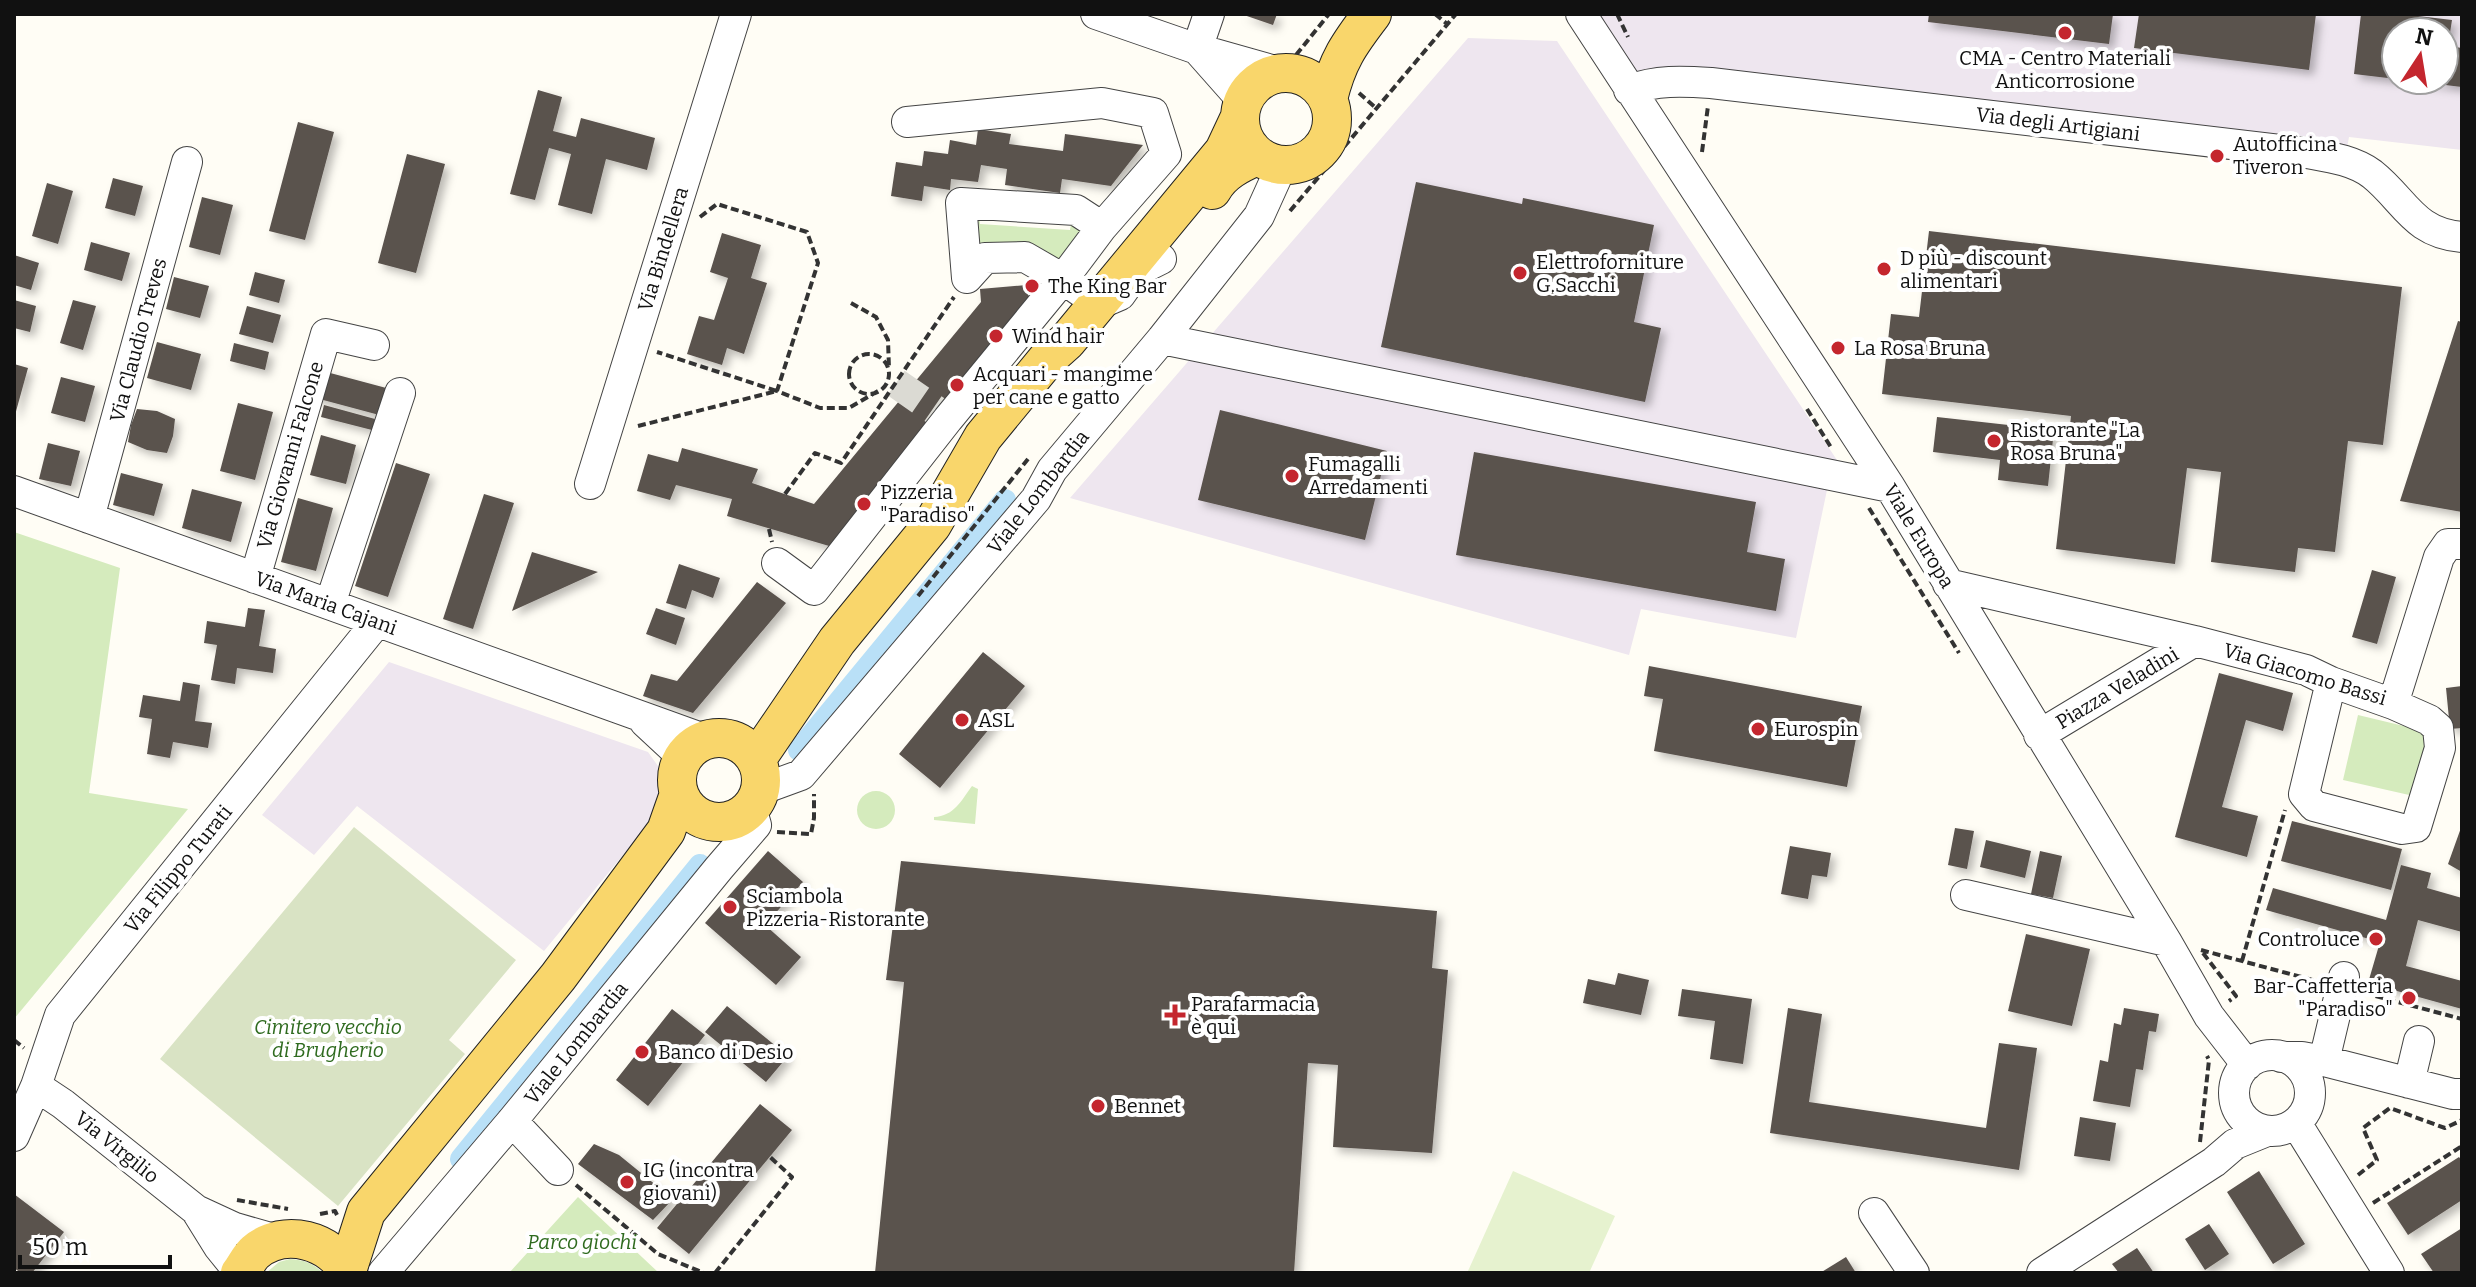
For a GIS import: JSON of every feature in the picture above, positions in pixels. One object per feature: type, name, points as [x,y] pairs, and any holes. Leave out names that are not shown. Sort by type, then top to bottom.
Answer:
[{"type":"main road","points":[[1287,73],[1307,77],[1319,86],[1328,99],[1333,116],[1330,135],[1321,150],[1306,162],[1273,161],[1244,140],[1241,110],[1252,87],[1266,77],[1287,73],[1310,63],[1348,14]]},
{"type":"main road","points":[[1328,99],[1334,72],[1348,46],[1372,14]]},
{"type":"main road","name":"Viale Lombardia","points":[[359,1272],[317,1223],[558,977],[666,831],[722,777],[837,641],[932,525],[983,437],[1048,358],[1067,341],[1109,292],[1224,151],[1241,110]]},
{"type":"main road","name":"Viale Lombardia","points":[[932,525],[975,492],[1007,447],[1161,259],[1205,202],[1216,182],[1237,165],[1273,161]]},
{"type":"main road","points":[[240,1273],[255,1252],[317,1223],[326,1248],[359,1272]]},
{"type":"street","name":"Via Bindellera","points":[[590,484],[736,14]]},
{"type":"street","points":[[1096,14],[1197,49],[1287,73]]},
{"type":"street","points":[[1197,49],[1209,14]]},
{"type":"street","name":"Viale Europa","points":[[1581,14],[1890,487],[2209,1016],[2247,1065]]},
{"type":"street","points":[[1197,49],[1241,110]]},
{"type":"street","name":"Via degli Artigiani","points":[[1629,90],[1648,83],[1673,80],[1698,82],[2307,153],[2355,164],[2373,175],[2414,218],[2449,236],[2462,237]]},
{"type":"street","points":[[777,563],[814,590],[1093,238],[1166,154],[1153,113],[1102,103],[907,122]]},
{"type":"street","name":"Viale Lombardia","points":[[722,777],[801,775],[1036,499],[1052,470],[1162,339],[1259,216],[1278,174],[1273,161]]},
{"type":"street","name":"Via Claudio Treves","points":[[89,518],[187,162]]},
{"type":"street","points":[[967,278],[961,203],[1076,210],[1093,238],[1109,292]]},
{"type":"street","points":[[967,278],[985,258],[1025,257],[1063,279],[1109,292]]},
{"type":"street","name":"Viale Lombardia","points":[[1109,292],[1120,295],[1137,271],[1161,259]]},
{"type":"street","name":"Via Giovanni Falcone","points":[[255,578],[326,334],[374,345]]},
{"type":"street","points":[[1162,339],[1890,487]]},
{"type":"street","points":[[330,604],[400,393]]},
{"type":"street","name":"Via Maria Cajani","points":[[14,491],[637,715],[722,777]]},
{"type":"street","name":"Via Giacomo Bassi","points":[[1948,584],[2306,670],[2393,704],[2439,557],[2448,544],[2462,544]]},
{"type":"street","name":"Via Filippo Turati","points":[[14,1136],[40,1075],[60,1015],[377,622]]},
{"type":"street","name":"Piazza Veladini","points":[[2039,735],[2195,641]]},
{"type":"street","points":[[2331,682],[2304,794],[2314,806],[2402,829],[2416,827],[2440,748],[2438,728],[2429,720],[2393,704]]},
{"type":"street","name":"Viale Lombardia","points":[[359,1272],[512,1121],[756,825],[722,777]]},
{"type":"street","points":[[1966,895],[2166,941]]},
{"type":"street","points":[[2310,1091],[2338,1065],[2344,977]]},
{"type":"street","points":[[2409,1083],[2419,1041]]},
{"type":"street","points":[[2224,1153],[2235,1102],[2235,1086],[2247,1065],[2263,1057],[2302,1057],[2462,1094]]},
{"type":"street","points":[[2042,1273],[2224,1153],[2281,1127],[2307,1109],[2308,1082],[2298,1066],[2281,1057]]},
{"type":"street","name":"Via Virgilio","points":[[40,1075],[63,1104],[196,1210],[235,1228],[317,1223]]},
{"type":"street","points":[[2235,1102],[2243,1118],[2250,1124],[2281,1127],[2355,1219],[2389,1273]]},
{"type":"street","points":[[512,1121],[558,1170]]},
{"type":"street","name":"Via Virgilio","points":[[196,1210],[240,1273]]},
{"type":"street","points":[[1874,1213],[1914,1273]]},
{"type":"path","points":[[1287,73],[1329,14]]},
{"type":"path","points":[[1435,14],[1446,23]]},
{"type":"path","points":[[696,220],[717,204],[807,232],[818,263],[777,391]]},
{"type":"path","points":[[785,494],[815,453],[841,463],[967,278]]},
{"type":"path","points":[[656,351],[820,408],[849,408],[878,391],[889,379],[888,340],[876,317],[851,303]]},
{"type":"path","points":[[878,391],[862,392],[853,385],[849,375],[852,363],[862,355],[874,354],[885,360],[889,371]]},
{"type":"path","points":[[638,426],[777,391]]},
{"type":"path","points":[[1801,399],[1961,655]]},
{"type":"path","points":[[2242,961],[2287,803],[2304,794]]},
{"type":"path","points":[[14,1040],[40,1075]]},
{"type":"path","points":[[2203,1049],[2209,1060],[2200,1141],[2224,1153]]},
{"type":"path","points":[[2349,1182],[2377,1160],[2363,1128],[2390,1108],[2445,1128],[2462,1120]]},
{"type":"path","points":[[2355,1219],[2367,1207],[2462,1146]]},
{"type":"path","points":[[715,1273],[792,1177],[770,1157]]},
{"type":"path","points":[[558,1170],[658,1254],[704,1273]]},
{"type":"path","points":[[228,1197],[317,1223]]},
{"type":"shaded area","points":[[1584,14],[2462,14],[2462,150],[2349,137],[2345,159],[1629,86]]},
{"type":"shaded area","points":[[1468,38],[1557,41],[1861,496],[1827,490],[1796,638],[1641,609],[1629,655],[1070,498]]},
{"type":"shaded area","points":[[389,662],[648,752],[670,783],[656,815],[544,951],[357,806],[314,855],[262,815]]},
{"type":"green space","points":[[979,210],[980,224],[1070,230],[1072,217],[1079,225],[1080,235],[1056,263],[978,249],[971,211]]},
{"type":"green space","points":[[14,532],[120,568],[89,793],[188,809],[14,1019]]},
{"type":"green space","points":[[2358,715],[2433,733],[2418,797],[2343,780]]},
{"type":"green space","points":[[972,786],[978,789],[975,824],[934,820],[934,817],[947,814],[956,807]]},
{"type":"green space","points":[[876,791],[889,797],[895,810],[889,823],[876,829],[863,823],[857,810],[863,797]]},
{"type":"green space","name":"Cimitero vecchio di Brugherio","points":[[354,827],[516,960],[449,1040],[465,1054],[338,1206],[160,1059]]},
{"type":"green space","points":[[1513,1171],[1615,1216],[1589,1273],[1468,1271]]},
{"type":"green space","name":"Parco giochi","points":[[578,1197],[659,1273],[509,1273]]},
{"type":"green space","points":[[290,1259],[308,1263],[323,1273],[266,1273],[279,1262]]},
{"type":"building","points":[[1241,14],[1277,14],[1273,25]]},
{"type":"building","name":"CMA - Centro Materiali Anticorrosione","points":[[1929,14],[2113,14],[2109,44],[1928,22]]},
{"type":"building","points":[[2139,14],[2316,14],[2309,70],[2134,48]]},
{"type":"building","points":[[2361,14],[2418,16],[2380,16],[2380,77],[2354,74]]},
{"type":"building","points":[[2460,48],[2462,48],[2460,87]]},
{"type":"building","points":[[538,90],[562,97],[553,131],[576,137],[581,118],[655,138],[647,170],[606,159],[592,214],[558,205],[571,154],[549,148],[535,200],[510,194]]},
{"type":"building","points":[[298,122],[334,132],[305,240],[269,231]]},
{"type":"building","points":[[978,129],[1011,134],[1009,144],[1063,151],[1065,134],[1143,145],[1111,186],[1062,179],[1060,193],[1005,185],[1007,169],[981,165],[978,182],[951,179],[950,190],[924,186],[922,201],[891,196],[896,162],[922,166],[924,151],[948,154],[950,140],[976,145]]},
{"type":"building","points":[[407,154],[445,164],[416,273],[378,263]]},
{"type":"building","points":[[113,178],[143,186],[135,216],[105,208]]},
{"type":"building","name":"Elettroforniture G.Sacchi","points":[[1416,182],[1522,204],[1523,198],[1654,225],[1634,322],[1661,328],[1645,402],[1381,347]]},
{"type":"building","points":[[47,183],[73,191],[58,244],[32,236]]},
{"type":"building","points":[[202,197],[233,205],[220,255],[189,247]]},
{"type":"building","points":[[1929,231],[2402,287],[2383,445],[2348,441],[2335,552],[2298,548],[2295,572],[2211,562],[2221,472],[2187,468],[2175,564],[2056,549],[2071,416],[1882,394],[1891,314],[1919,317]]},
{"type":"building","points":[[722,233],[761,245],[751,278],[767,283],[744,354],[727,348],[722,365],[687,354],[699,316],[714,320],[728,278],[710,272]]},
{"type":"building","points":[[91,242],[130,253],[122,281],[84,270]]},
{"type":"building","points":[[14,255],[39,263],[31,290],[14,285]]},
{"type":"building","points":[[255,272],[285,280],[279,303],[249,295]]},
{"type":"building","points":[[174,277],[209,286],[200,318],[166,309]]},
{"type":"building","points":[[1027,285],[1031,315],[836,548],[727,516],[732,499],[676,485],[670,500],[637,491],[648,454],[678,462],[682,448],[758,469],[752,483],[814,504],[981,302],[980,289]]},
{"type":"building","points":[[14,300],[36,306],[30,332],[14,328]]},
{"type":"building","points":[[73,300],[96,306],[83,350],[60,343]]},
{"type":"building","points":[[247,306],[281,315],[273,343],[239,334]]},
{"type":"building","points":[[2458,321],[2462,322],[2462,512],[2400,501]]},
{"type":"building","points":[[157,342],[201,354],[191,390],[147,378]]},
{"type":"building","points":[[234,343],[269,352],[265,370],[230,361]]},
{"type":"building","points":[[14,364],[28,368],[15,415],[14,415]]},
{"type":"building","points":[[319,370],[390,389],[383,416],[312,397]]},
{"type":"building","points":[[61,377],[95,386],[85,422],[51,413]]},
{"type":"building","points":[[238,403],[273,412],[255,480],[220,471]]},
{"type":"building","points":[[324,405],[375,419],[372,430],[321,417]]},
{"type":"building","points":[[137,409],[157,411],[175,419],[167,453],[147,450],[128,442]]},
{"type":"building","name":"Fumagalli Arredamenti","points":[[1220,410],[1387,451],[1365,540],[1198,500]]},
{"type":"building","name":"Ristorante \"La Rosa Bruna\"","points":[[1937,417],[2054,430],[2048,486],[1998,480],[2000,460],[1933,452]]},
{"type":"building","points":[[321,435],[356,445],[346,484],[310,475]]},
{"type":"building","points":[[48,443],[80,451],[71,486],[39,479]]},
{"type":"building","points":[[1474,452],[1756,502],[1747,552],[1785,559],[1776,611],[1456,555]]},
{"type":"building","points":[[396,463],[430,474],[388,597],[355,586]]},
{"type":"building","points":[[121,473],[163,484],[154,516],[113,505]]},
{"type":"building","points":[[192,489],[242,502],[231,542],[182,528]]},
{"type":"building","points":[[484,494],[514,503],[473,629],[443,619]]},
{"type":"building","points":[[298,498],[333,508],[316,571],[281,562]]},
{"type":"building","points":[[532,552],[598,572],[512,611]]},
{"type":"building","points":[[679,564],[720,578],[713,598],[692,590],[686,609],[666,603]]},
{"type":"building","points":[[2372,570],[2396,577],[2377,644],[2352,637]]},
{"type":"building","points":[[757,582],[786,603],[693,713],[643,696],[651,674],[677,681]]},
{"type":"building","points":[[248,608],[265,610],[259,646],[276,649],[273,673],[237,668],[235,684],[211,680],[217,645],[204,643],[207,621],[245,627]]},
{"type":"building","points":[[656,608],[685,618],[676,645],[646,634]]},
{"type":"building","name":"ASL","points":[[983,652],[1025,686],[940,788],[899,754]]},
{"type":"building","name":"Eurospin","points":[[1649,666],[1862,706],[1847,787],[1654,751],[1663,699],[1644,696]]},
{"type":"building","points":[[2219,673],[2293,693],[2283,731],[2246,720],[2222,807],[2258,816],[2247,857],[2175,837]]},
{"type":"building","points":[[183,682],[200,685],[195,721],[212,723],[208,748],[173,742],[170,758],[147,754],[152,719],[139,717],[143,695],[180,701]]},
{"type":"building","points":[[2462,686],[2462,728],[2450,729],[2446,688]]},
{"type":"building","points":[[2292,821],[2402,849],[2391,890],[2281,861]]},
{"type":"building","points":[[2462,825],[2462,872],[2448,864]]},
{"type":"building","points":[[1955,828],[1974,831],[1967,869],[1948,865]]},
{"type":"building","points":[[1986,840],[2031,851],[2025,878],[1980,867]]},
{"type":"building","points":[[1790,846],[1831,853],[1827,877],[1812,875],[1808,899],[1781,894]]},
{"type":"building","points":[[768,851],[803,882],[765,925],[801,957],[776,985],[705,923]]},
{"type":"building","points":[[2040,851],[2062,856],[2053,898],[2031,894]]},
{"type":"building","name":"Bennet","points":[[901,861],[1437,911],[1432,968],[1448,970],[1432,1153],[1333,1147],[1338,1065],[1308,1063],[1294,1273],[875,1273],[904,982],[886,980]]},
{"type":"building","points":[[2401,865],[2431,873],[2427,888],[2462,898],[2462,932],[2418,920],[2406,966],[2462,981],[2462,1009],[2368,983],[2380,942],[2266,910],[2273,888],[2386,920]]},
{"type":"building","points":[[2026,934],[2090,949],[2072,1026],[2008,1011]]},
{"type":"building","points":[[1618,973],[1649,980],[1641,1015],[1583,1003],[1588,979],[1615,985]]},
{"type":"building","points":[[1682,989],[1752,999],[1743,1064],[1710,1059],[1715,1021],[1678,1016]]},
{"type":"building","points":[[727,1006],[788,1056],[766,1082],[705,1032]]},
{"type":"building","points":[[1788,1008],[1822,1014],[1809,1102],[1986,1128],[1999,1043],[2037,1048],[2019,1170],[1770,1133]]},
{"type":"building","points":[[2124,1008],[2159,1014],[2156,1032],[2149,1031],[2143,1070],[2136,1069],[2130,1107],[2093,1101],[2100,1060],[2108,1062],[2114,1023],[2121,1025]]},
{"type":"building","points":[[672,1009],[705,1035],[648,1106],[616,1080]]},
{"type":"building","points":[[760,1104],[792,1130],[689,1254],[657,1228]]},
{"type":"building","points":[[2080,1117],[2116,1123],[2110,1161],[2074,1156]]},
{"type":"building","name":"IG (incontra giovani)","points":[[594,1144],[619,1155],[673,1199],[653,1220],[578,1164]]},
{"type":"building","points":[[2459,1157],[2462,1161],[2462,1200],[2408,1235],[2387,1203]]},
{"type":"building","points":[[2259,1171],[2305,1244],[2273,1264],[2227,1192]]},
{"type":"building","points":[[14,1194],[64,1232],[32,1273],[21,1273],[14,1268]]},
{"type":"building","points":[[2209,1224],[2229,1254],[2205,1270],[2185,1239]]},
{"type":"building","points":[[2462,1228],[2462,1273],[2434,1273],[2421,1254]]},
{"type":"building","points":[[2137,1248],[2154,1273],[2119,1273],[2112,1264]]},
{"type":"building","points":[[1846,1257],[1856,1273],[1820,1273]]},
{"type":"waterway","points":[[799,750],[1005,500]]},
{"type":"waterway","points":[[461,1159],[700,865]]},
{"type":"tunnel","points":[[896,383],[948,419]]},
{"type":"place","name":"CMA - Centro Materiali Anticorrosione","points":[[2065,33]]},
{"type":"place","name":"Autofficina Tiveron","points":[[2217,156]]},
{"type":"place","name":"D più - discount alimentari","points":[[1884,269]]},
{"type":"place","name":"Elettroforniture G.Sacchi","points":[[1520,273]]},
{"type":"place","name":"The King Bar","points":[[1032,286]]},
{"type":"place","name":"Wind hair","points":[[996,336]]},
{"type":"place","name":"La Rosa Bruna","points":[[1838,348]]},
{"type":"place","name":"Acquari - mangime per cane e gatto","points":[[957,385]]},
{"type":"place","name":"Ristorante \"La Rosa Bruna\"","points":[[1994,441]]},
{"type":"place","name":"Fumagalli Arredamenti","points":[[1292,476]]},
{"type":"place","name":"Pizzeria \"Paradiso\"","points":[[864,504]]},
{"type":"place","name":"ASL","points":[[962,720]]},
{"type":"place","name":"Eurospin","points":[[1758,729]]},
{"type":"place","name":"Sciambola Pizzeria-Ristorante","points":[[730,907]]},
{"type":"place","name":"Controluce","points":[[2376,939]]},
{"type":"place","name":"Bar-Caffetteria \"Paradiso\"","points":[[2409,998]]},
{"type":"place","name":"Parafarmacia è qui","points":[[1175,1015]]},
{"type":"place","name":"Banco di Desio","points":[[642,1052]]},
{"type":"place","name":"Bennet","points":[[1098,1106]]},
{"type":"place","name":"IG (incontra giovani)","points":[[627,1182]]}]
